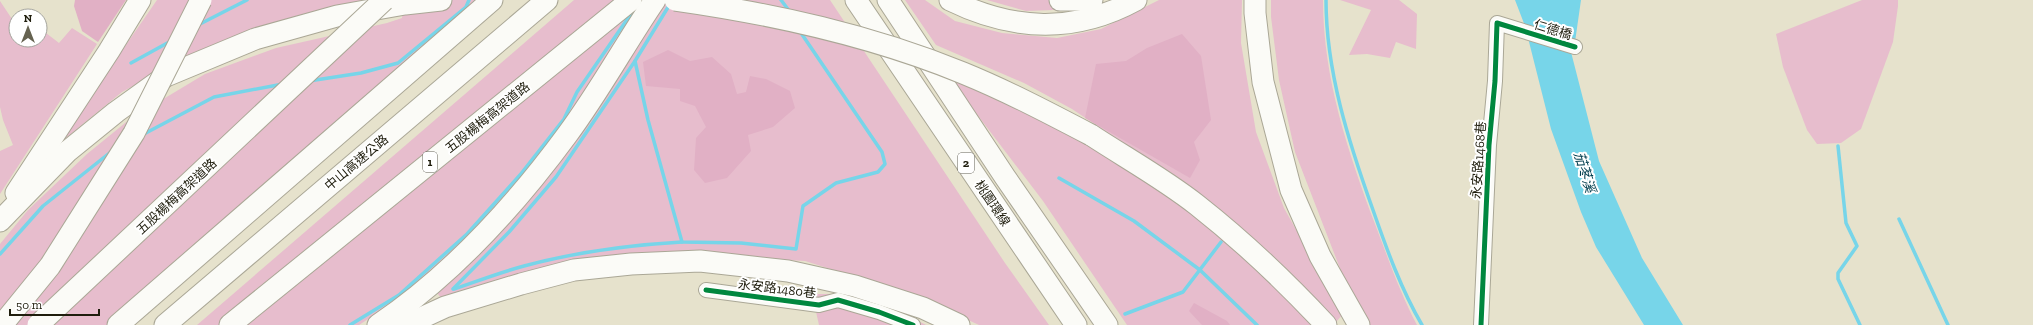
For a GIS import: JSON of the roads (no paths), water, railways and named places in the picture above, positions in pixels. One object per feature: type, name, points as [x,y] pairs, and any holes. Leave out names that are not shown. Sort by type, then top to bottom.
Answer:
[{"type":"highway","points":[[0,217],[109,51],[140,0]]},
{"type":"highway","points":[[2,325],[50,266],[134,133],[201,0]]},
{"type":"highway","name":"五股楊梅高架道路","points":[[38,325],[384,0]]},
{"type":"highway","points":[[0,221],[68,151],[116,112],[166,76],[255,39],[337,16],[405,4],[441,0]]},
{"type":"highway","points":[[118,325],[492,0]]},
{"type":"highway","name":"中山高速公路","points":[[165,325],[547,0]]},
{"type":"highway","name":"五股楊梅高架道路","points":[[230,325],[631,0]]},
{"type":"highway","points":[[378,325],[409,304],[461,258],[514,202],[568,134],[655,0]]},
{"type":"highway","points":[[675,0],[746,10],[803,22],[893,48],[962,73],[1016,96],[1091,135],[1146,170],[1202,209],[1241,241],[1285,281],[1326,325]]},
{"type":"highway","name":"桃園環線","points":[[856,0],[1076,325]]},
{"type":"highway","name":"桃園環線","points":[[888,0],[1005,177],[1107,325]]},
{"type":"highway","points":[[950,0],[1000,20],[1037,25],[1072,23],[1117,11],[1136,0]]},
{"type":"highway","points":[[1060,0],[1092,0]]},
{"type":"highway","points":[[1255,0],[1255,13],[1263,82],[1291,190],[1320,256],[1359,325]]},
{"type":"highway","points":[[406,325],[445,307],[574,270],[631,264],[700,261],[788,271],[855,286],[923,308],[959,325]]},
{"type":"street","name":"永安路1468巷","points":[[1481,325],[1489,145],[1495,81],[1497,23],[1524,31]]},
{"type":"street","name":"仁德橋","points":[[1524,31],[1575,47]]},
{"type":"street","name":"永安路1480巷","points":[[706,290],[819,305],[838,300],[879,312],[913,325]]},
{"type":"water","name":"茄苳溪","points":[[1515,0],[1581,0],[1575,42],[1571,52],[1599,161],[1642,258],[1683,325],[1644,325],[1596,247],[1581,212],[1551,129],[1525,26]]},
{"type":"waterway","points":[[198,25],[247,0]]},
{"type":"waterway","points":[[309,81],[361,73],[398,63],[466,7],[469,0]]},
{"type":"waterway","points":[[781,0],[790,12]]},
{"type":"waterway","points":[[1326,0],[1330,54],[1340,107],[1364,185],[1389,254],[1407,297],[1422,325]]},
{"type":"waterway","points":[[635,61],[670,4]]},
{"type":"waterway","points":[[350,325],[399,295],[467,234],[520,175],[564,119],[577,92],[635,8]]},
{"type":"waterway","points":[[453,289],[509,232],[556,177],[635,61],[648,120],[682,242],[741,243],[796,249],[803,206],[836,183],[878,172],[885,164],[882,152],[799,30]]},
{"type":"waterway","points":[[131,63],[171,41]]},
{"type":"waterway","points":[[142,135],[214,97],[283,84]]},
{"type":"waterway","points":[[1838,146],[1846,223],[1857,246],[1838,273],[1838,279],[1860,325]]},
{"type":"waterway","points":[[0,254],[43,206],[112,151]]},
{"type":"waterway","points":[[1059,178],[1134,221],[1200,270],[1257,325]]},
{"type":"waterway","points":[[1899,219],[1948,325]]},
{"type":"waterway","points":[[454,289],[515,268],[563,257],[622,247],[682,242]]},
{"type":"waterway","points":[[1125,314],[1183,292],[1221,242]]}]
